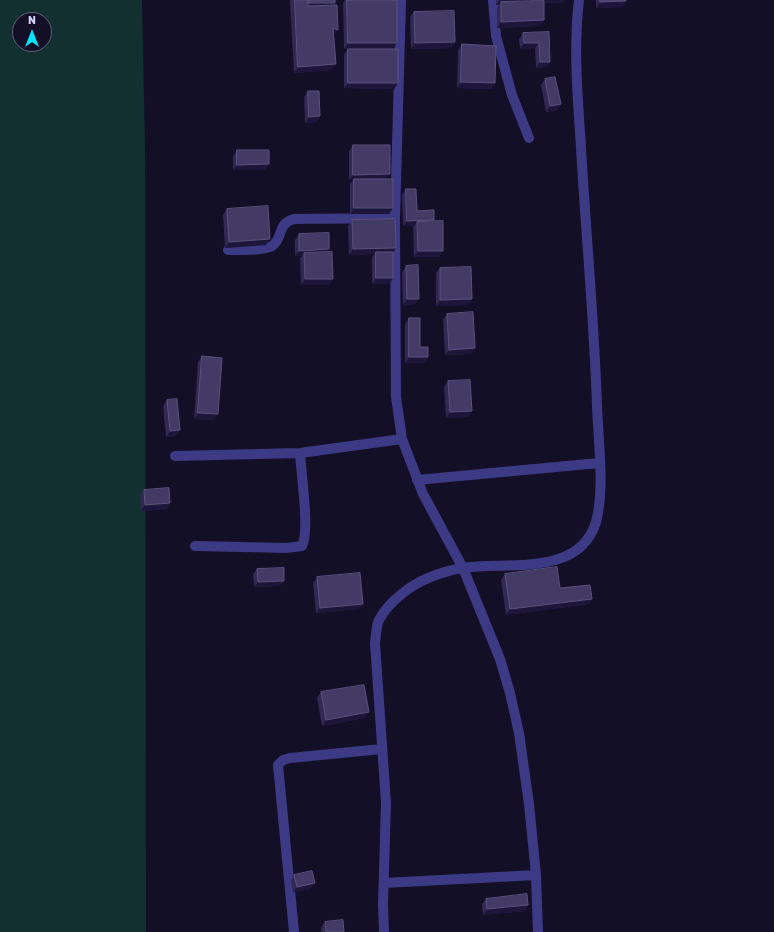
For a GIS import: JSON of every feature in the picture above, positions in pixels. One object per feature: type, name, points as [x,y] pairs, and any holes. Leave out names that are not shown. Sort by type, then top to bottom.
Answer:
[{"type":"street","points":[[401,0],[395,218],[396,397],[402,439],[423,494],[463,568],[500,659],[510,693],[529,804],[536,875],[538,932]]},
{"type":"street","points":[[493,0],[496,36],[512,95],[529,138]]},
{"type":"street","points":[[384,932],[386,803],[375,643],[379,621],[390,604],[410,587],[439,573],[463,568],[545,563],[569,555],[588,540],[596,522],[599,499],[599,463],[594,322],[586,241],[575,50],[579,0]]},
{"type":"street","points":[[228,250],[266,248],[272,246],[277,239],[282,226],[287,221],[294,219],[395,218]]},
{"type":"street","points":[[175,456],[300,453],[402,439]]},
{"type":"street","points":[[195,546],[287,548],[302,546],[305,540],[305,526],[300,453]]},
{"type":"street","points":[[417,480],[599,463]]},
{"type":"street","points":[[294,932],[278,765],[283,760],[290,758],[382,749]]},
{"type":"street","points":[[384,883],[536,875]]},
{"type":"green space","points":[[0,0],[142,0],[145,146],[146,932],[0,932]]},
{"type":"building","points":[[295,0],[308,0],[308,6],[337,5],[338,30],[333,28],[336,64],[298,67]]},
{"type":"building","points":[[309,0],[335,0],[335,3],[309,3]]},
{"type":"building","points":[[347,0],[397,0],[397,43],[348,43]]},
{"type":"building","points":[[600,0],[626,0],[626,1],[600,2]]},
{"type":"building","points":[[544,1],[544,20],[501,22],[501,2]]},
{"type":"building","points":[[454,11],[455,42],[415,43],[414,12]]},
{"type":"building","points":[[549,32],[550,62],[540,62],[539,43],[524,43],[523,33]]},
{"type":"building","points":[[462,44],[496,46],[495,83],[461,82]]},
{"type":"building","points":[[348,49],[398,49],[398,83],[348,83]]},
{"type":"building","points":[[555,77],[561,104],[550,106],[545,79]]},
{"type":"building","points":[[308,91],[319,91],[320,116],[309,117]]},
{"type":"building","points":[[353,145],[390,145],[390,174],[353,175]]},
{"type":"building","points":[[237,150],[269,150],[269,164],[237,165]]},
{"type":"building","points":[[354,179],[393,179],[393,208],[354,208]]},
{"type":"building","points":[[406,189],[416,189],[417,211],[434,210],[434,220],[407,221]]},
{"type":"building","points":[[268,206],[270,239],[229,242],[227,209]]},
{"type":"building","points":[[395,219],[396,248],[353,249],[352,220]]},
{"type":"building","points":[[443,221],[443,251],[418,251],[417,222]]},
{"type":"building","points":[[329,233],[329,249],[299,251],[299,234]]},
{"type":"building","points":[[332,252],[333,279],[305,279],[304,253]]},
{"type":"building","points":[[376,252],[393,252],[393,278],[376,278]]},
{"type":"building","points":[[418,265],[419,299],[407,299],[406,266]]},
{"type":"building","points":[[471,267],[472,299],[440,300],[440,268]]},
{"type":"building","points":[[473,312],[475,348],[449,350],[447,314]]},
{"type":"building","points":[[409,318],[420,318],[420,347],[428,347],[428,357],[409,357]]},
{"type":"building","points":[[202,356],[222,358],[218,414],[198,413]]},
{"type":"building","points":[[470,380],[472,411],[450,412],[448,381]]},
{"type":"building","points":[[177,399],[180,430],[170,431],[167,400]]},
{"type":"building","points":[[169,488],[170,503],[145,505],[144,490]]},
{"type":"building","points":[[557,567],[560,588],[590,585],[592,599],[510,609],[505,574]]},
{"type":"building","points":[[284,568],[284,581],[258,582],[257,569]]},
{"type":"building","points":[[360,573],[363,604],[320,608],[317,577]]},
{"type":"building","points":[[364,685],[369,712],[326,720],[321,692]]},
{"type":"building","points":[[312,871],[315,883],[297,887],[294,875]]},
{"type":"building","points":[[527,894],[528,905],[487,909],[486,899]]},
{"type":"building","points":[[343,920],[344,932],[326,932],[325,922]]}]
